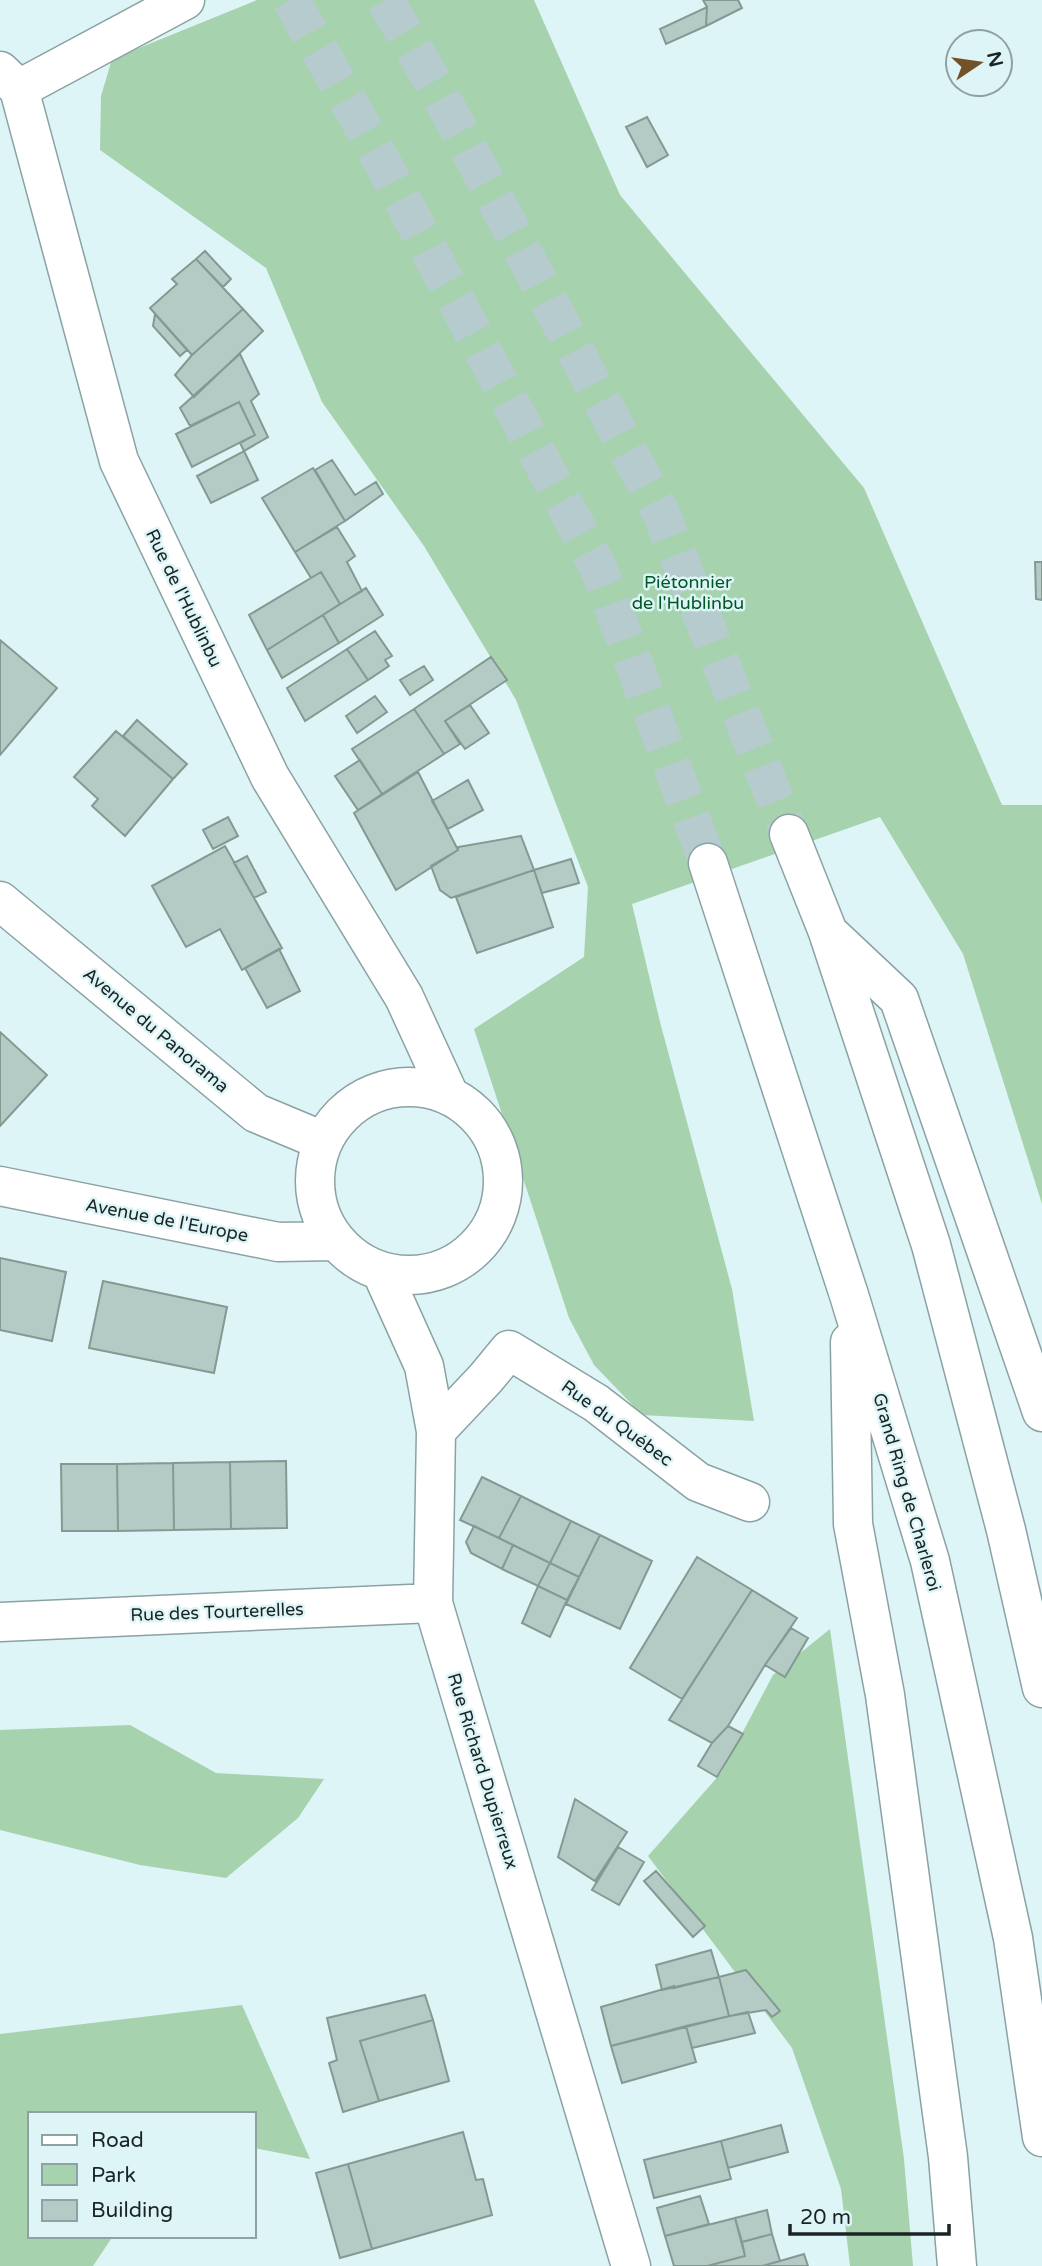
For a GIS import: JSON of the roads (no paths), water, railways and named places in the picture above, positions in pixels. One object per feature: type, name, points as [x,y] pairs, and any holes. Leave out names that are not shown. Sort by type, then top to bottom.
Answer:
[{"type":"main road","points":[[9,80],[185,0]]},
{"type":"main road","name":"Rue de l'Hublinbu","points":[[9,80],[119,461],[270,777],[404,997],[449,1095]]},
{"type":"main road","points":[[789,834],[828,932],[931,1245],[1006,1530],[1042,1688]]},
{"type":"main road","name":"Grand Ring de Charleroi","points":[[708,863],[849,1295],[930,1560],[1013,1938],[1042,2137]]},
{"type":"main road","name":"Avenue du Panorama","points":[[0,901],[256,1112],[323,1141]]},
{"type":"main road","points":[[828,932],[899,999],[1042,1412]]},
{"type":"main road","points":[[421,1087],[449,1095],[479,1116],[489,1130],[502,1160],[504,1183],[496,1219],[486,1239],[459,1262],[431,1274],[399,1276],[382,1273],[356,1259],[335,1241],[319,1212],[312,1179],[323,1141],[339,1116],[364,1097],[386,1089],[421,1087]]},
{"type":"main road","name":"Avenue de l'Europe","points":[[0,1186],[278,1242],[335,1241]]},
{"type":"main road","name":"Rue Richard Dupierreux","points":[[382,1273],[425,1366],[436,1431],[433,1603],[631,2266]]},
{"type":"main road","points":[[849,1295],[853,1524],[885,1695],[948,2157],[957,2266]]},
{"type":"main road","name":"Rue du Québec","points":[[436,1431],[509,1350],[596,1403],[698,1482],[750,1502]]},
{"type":"main road","name":"Rue des Tourterelles","points":[[0,1622],[433,1603]]},
{"type":"tunnel","points":[[291,0],[372,143],[598,567],[708,863]]},
{"type":"tunnel","points":[[385,0],[437,89],[661,513],[789,834]]},
{"type":"park label","name":"Piétonnier de l'Hublinbu","points":[[688,592]]}]
